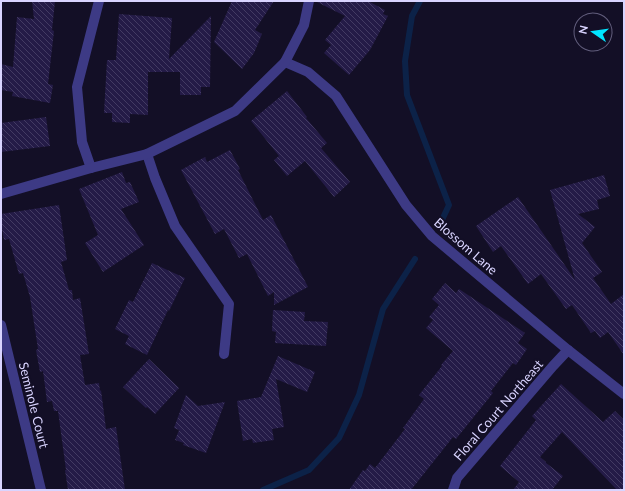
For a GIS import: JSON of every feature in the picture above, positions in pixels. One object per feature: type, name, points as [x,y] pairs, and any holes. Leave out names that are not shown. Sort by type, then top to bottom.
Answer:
[{"type":"street","points":[[91,168],[82,142],[77,87],[99,1]]},
{"type":"street","points":[[1,194],[91,168],[147,154],[235,111],[285,62],[304,25],[309,1]]},
{"type":"street","name":"Blossom Lane","points":[[285,62],[308,72],[336,96],[406,205],[432,236],[568,350],[624,394]]},
{"type":"street","points":[[147,154],[155,178],[175,226],[229,304],[224,354]]},
{"type":"street","name":"Seminole Court","points":[[1,325],[41,490]]},
{"type":"street","name":"Floral Court Northeast","points":[[453,490],[457,478],[568,350]]},
{"type":"building","points":[[32,1],[55,1],[52,30],[54,31],[48,84],[53,85],[50,103],[12,96],[13,92],[1,90],[1,64],[13,67],[17,17],[34,19]]},
{"type":"building","points":[[232,1],[274,1],[255,30],[262,34],[254,53],[242,69],[214,42]]},
{"type":"building","points":[[315,1],[368,1],[385,10],[383,14],[388,16],[370,50],[349,75],[324,53],[331,45],[325,40],[345,16]]},
{"type":"building","points":[[119,14],[172,18],[169,59],[211,16],[210,87],[201,87],[201,95],[180,95],[180,72],[148,72],[148,115],[130,114],[130,123],[112,122],[112,113],[104,113],[107,60],[116,60]]},
{"type":"building","points":[[287,91],[307,117],[306,118],[327,143],[321,148],[350,182],[334,197],[305,161],[287,176],[274,160],[279,156],[251,121]]},
{"type":"building","points":[[46,117],[50,146],[1,152],[1,123]]},
{"type":"building","points":[[230,150],[240,169],[238,170],[263,220],[271,215],[308,287],[274,305],[274,292],[268,296],[247,254],[239,258],[224,229],[215,234],[181,170],[205,157],[207,162]]},
{"type":"building","points":[[122,172],[126,183],[130,182],[139,202],[121,209],[144,245],[103,272],[85,243],[98,235],[79,189]]},
{"type":"building","points":[[604,175],[610,196],[597,200],[599,209],[578,214],[595,227],[582,243],[602,272],[593,278],[611,304],[624,294],[624,355],[608,332],[600,338],[595,331],[591,333],[572,305],[566,309],[541,274],[528,284],[501,246],[493,252],[476,226],[518,197],[575,280],[550,190]]},
{"type":"building","points":[[59,205],[67,260],[61,262],[69,290],[72,290],[73,300],[80,298],[89,354],[80,355],[85,385],[99,383],[106,429],[116,427],[125,490],[68,490],[58,411],[54,411],[52,401],[47,402],[43,371],[40,372],[36,350],[38,349],[30,297],[23,273],[19,274],[9,239],[4,240],[1,214]]},
{"type":"building","points":[[152,263],[185,278],[147,355],[125,344],[129,336],[115,329],[129,300],[133,302]]},
{"type":"building","points":[[445,283],[456,293],[459,289],[525,333],[518,343],[527,349],[516,365],[513,363],[491,391],[493,393],[456,439],[453,437],[411,490],[349,490],[363,470],[365,471],[370,464],[375,468],[405,429],[403,428],[424,399],[419,395],[453,351],[426,328],[433,320],[429,317],[439,305],[432,299]]},
{"type":"building","points":[[273,310],[305,312],[304,321],[328,322],[326,346],[275,343],[276,332],[272,331]]},
{"type":"building","points":[[278,356],[315,372],[307,392],[276,379],[284,427],[272,429],[274,440],[253,443],[252,439],[243,441],[237,401],[261,397]]},
{"type":"building","points":[[149,359],[179,388],[155,414],[147,407],[146,408],[123,387]]},
{"type":"building","points":[[561,384],[603,422],[615,411],[624,420],[624,490],[617,490],[562,432],[540,457],[563,476],[552,490],[513,490],[519,482],[500,466],[536,420],[532,416]]},
{"type":"building","points":[[186,395],[198,406],[225,402],[206,453],[183,445],[184,443],[175,440],[179,430],[174,428]]},
{"type":"waterway","points":[[420,1],[412,16],[405,61],[407,95],[449,205],[442,220]]},
{"type":"waterway","points":[[263,490],[309,470],[339,438],[359,395],[383,309],[415,259]]}]
